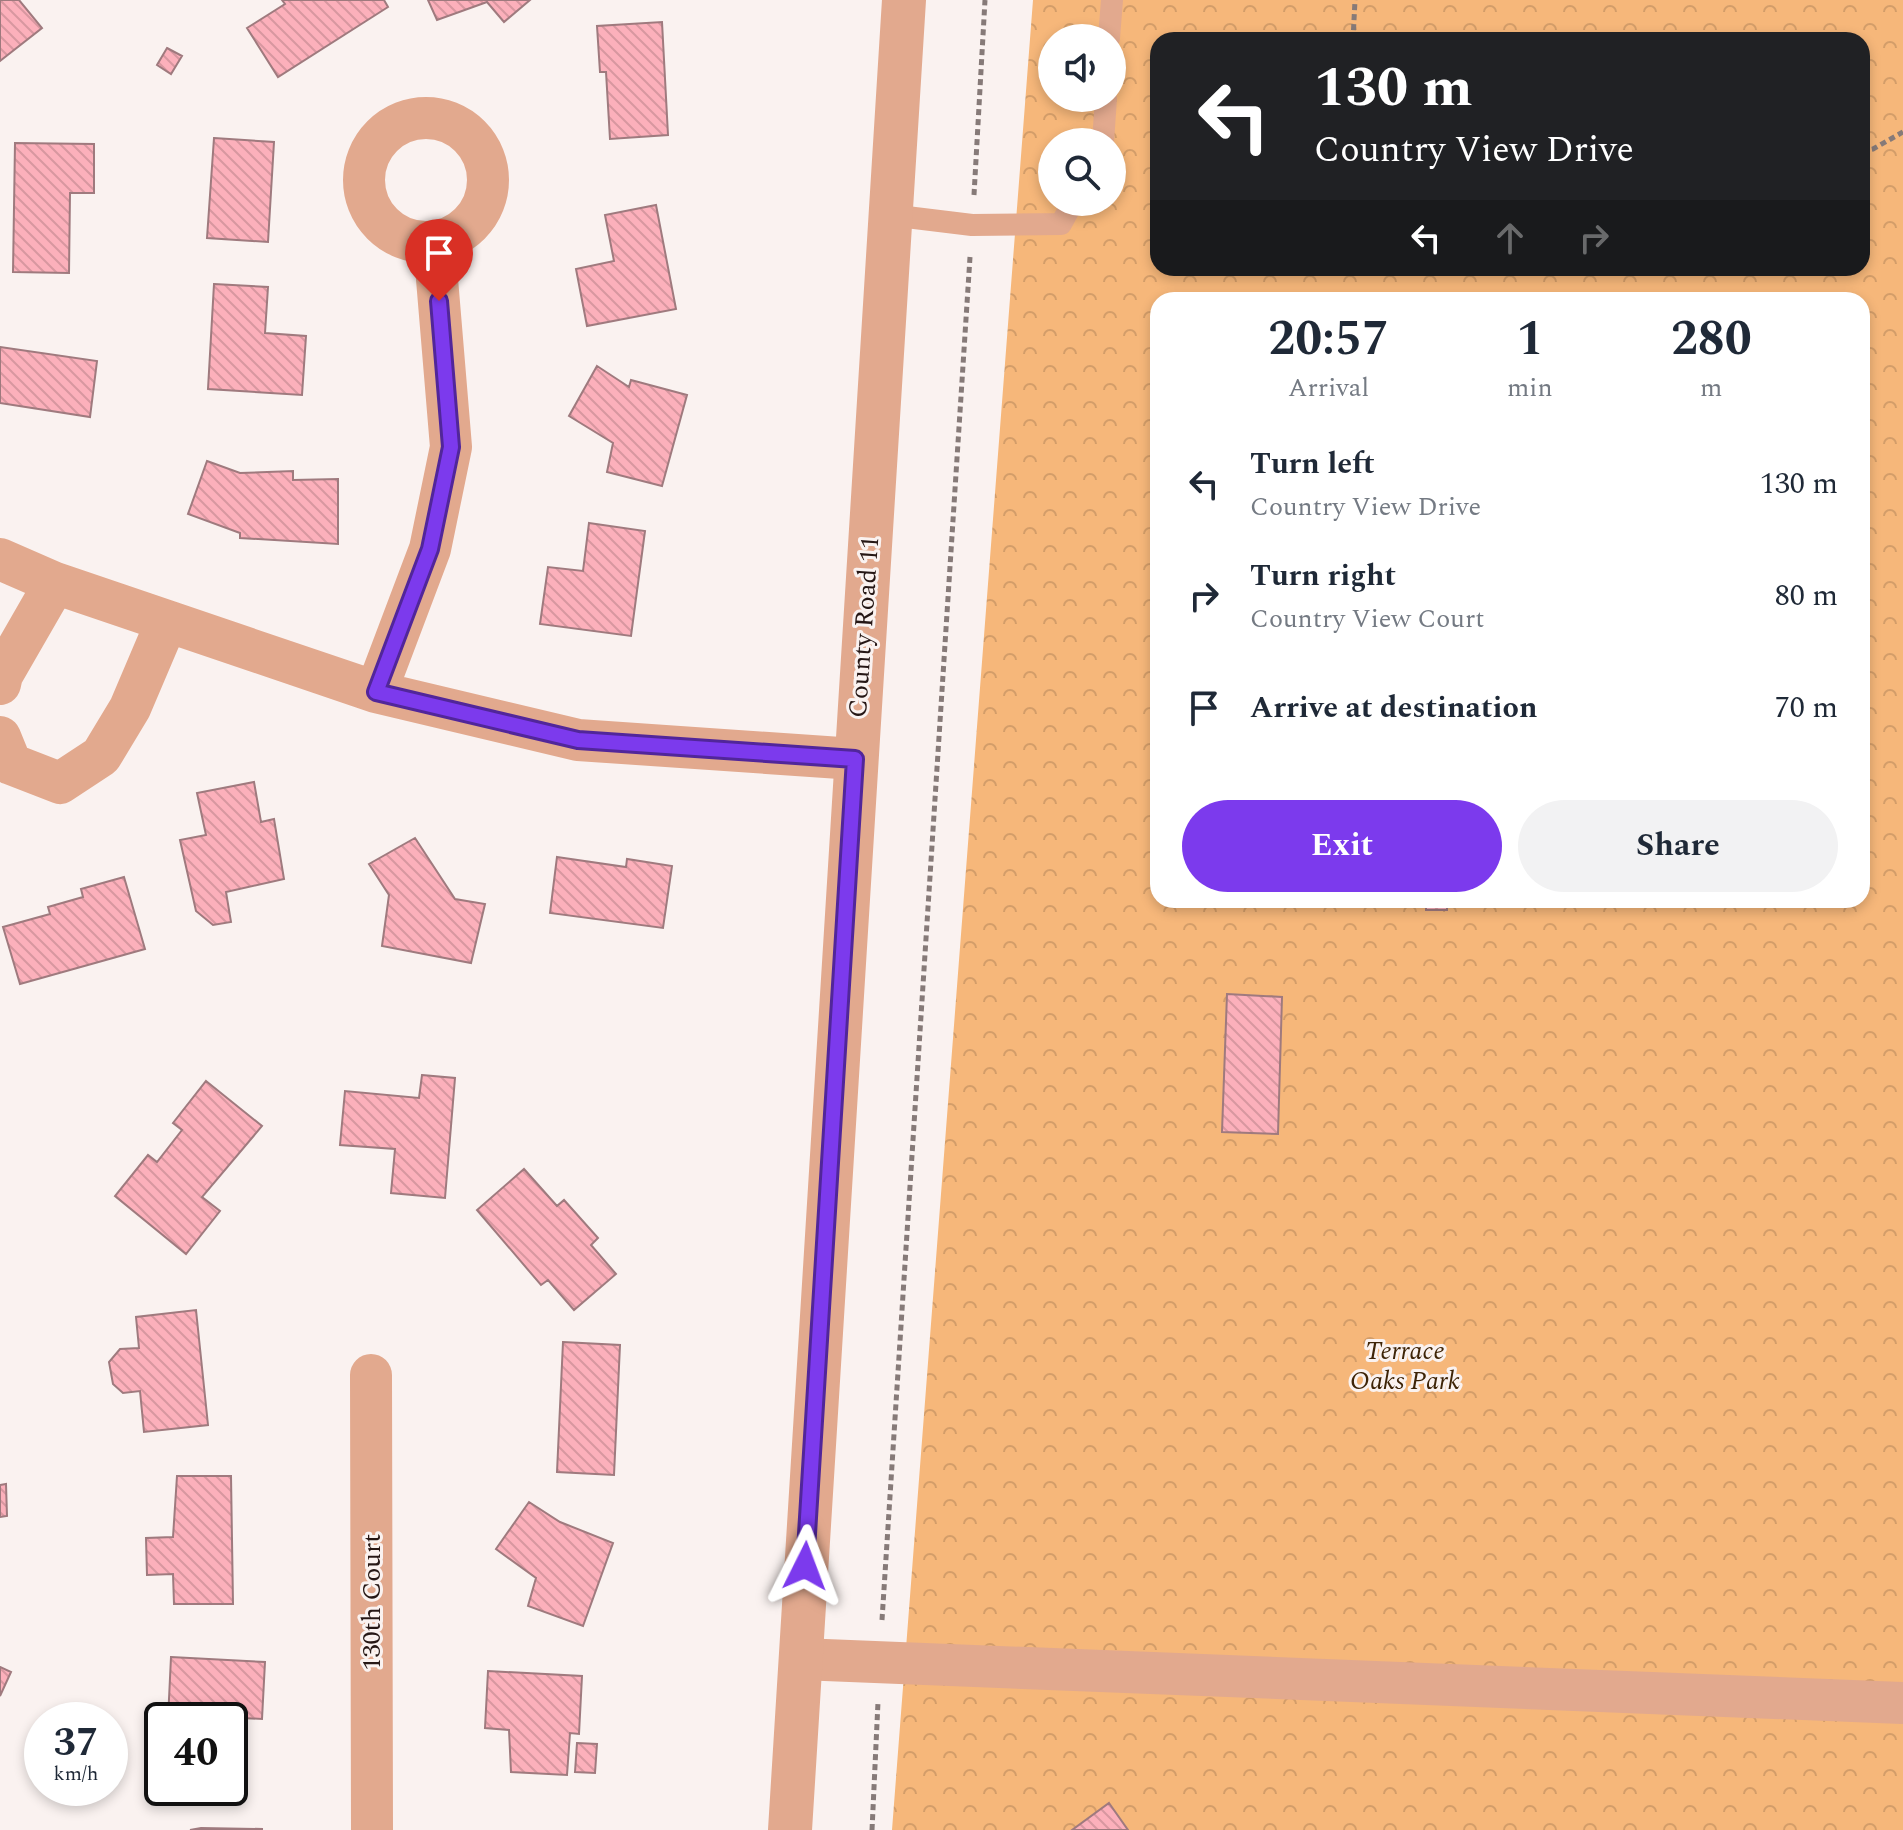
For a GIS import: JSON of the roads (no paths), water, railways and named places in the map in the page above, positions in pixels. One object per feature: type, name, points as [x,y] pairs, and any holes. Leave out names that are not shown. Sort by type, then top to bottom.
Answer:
[{"type":"street","name":"County Road 11","points":[[790,1830],[904,0]]},
{"type":"street","points":[[376,692],[430,549],[451,447],[434,243]]},
{"type":"street","points":[[0,559],[55,583],[376,692],[578,740],[855,759]]},
{"type":"street","points":[[0,684],[2,675],[55,583]]},
{"type":"street","points":[[0,737],[11,764],[60,783],[101,756],[130,708],[167,621]]},
{"type":"street","name":"130th Court","points":[[371,1375],[372,1830]]},
{"type":"street","points":[[800,1659],[1902,1703]]},
{"type":"lane","points":[[1110,24],[1112,0]]},
{"type":"lane","points":[[890,215],[972,225],[1061,224],[1065,216]]},
{"type":"park label","name":"Terrace Oaks Park","points":[[1405,1365]]}]
